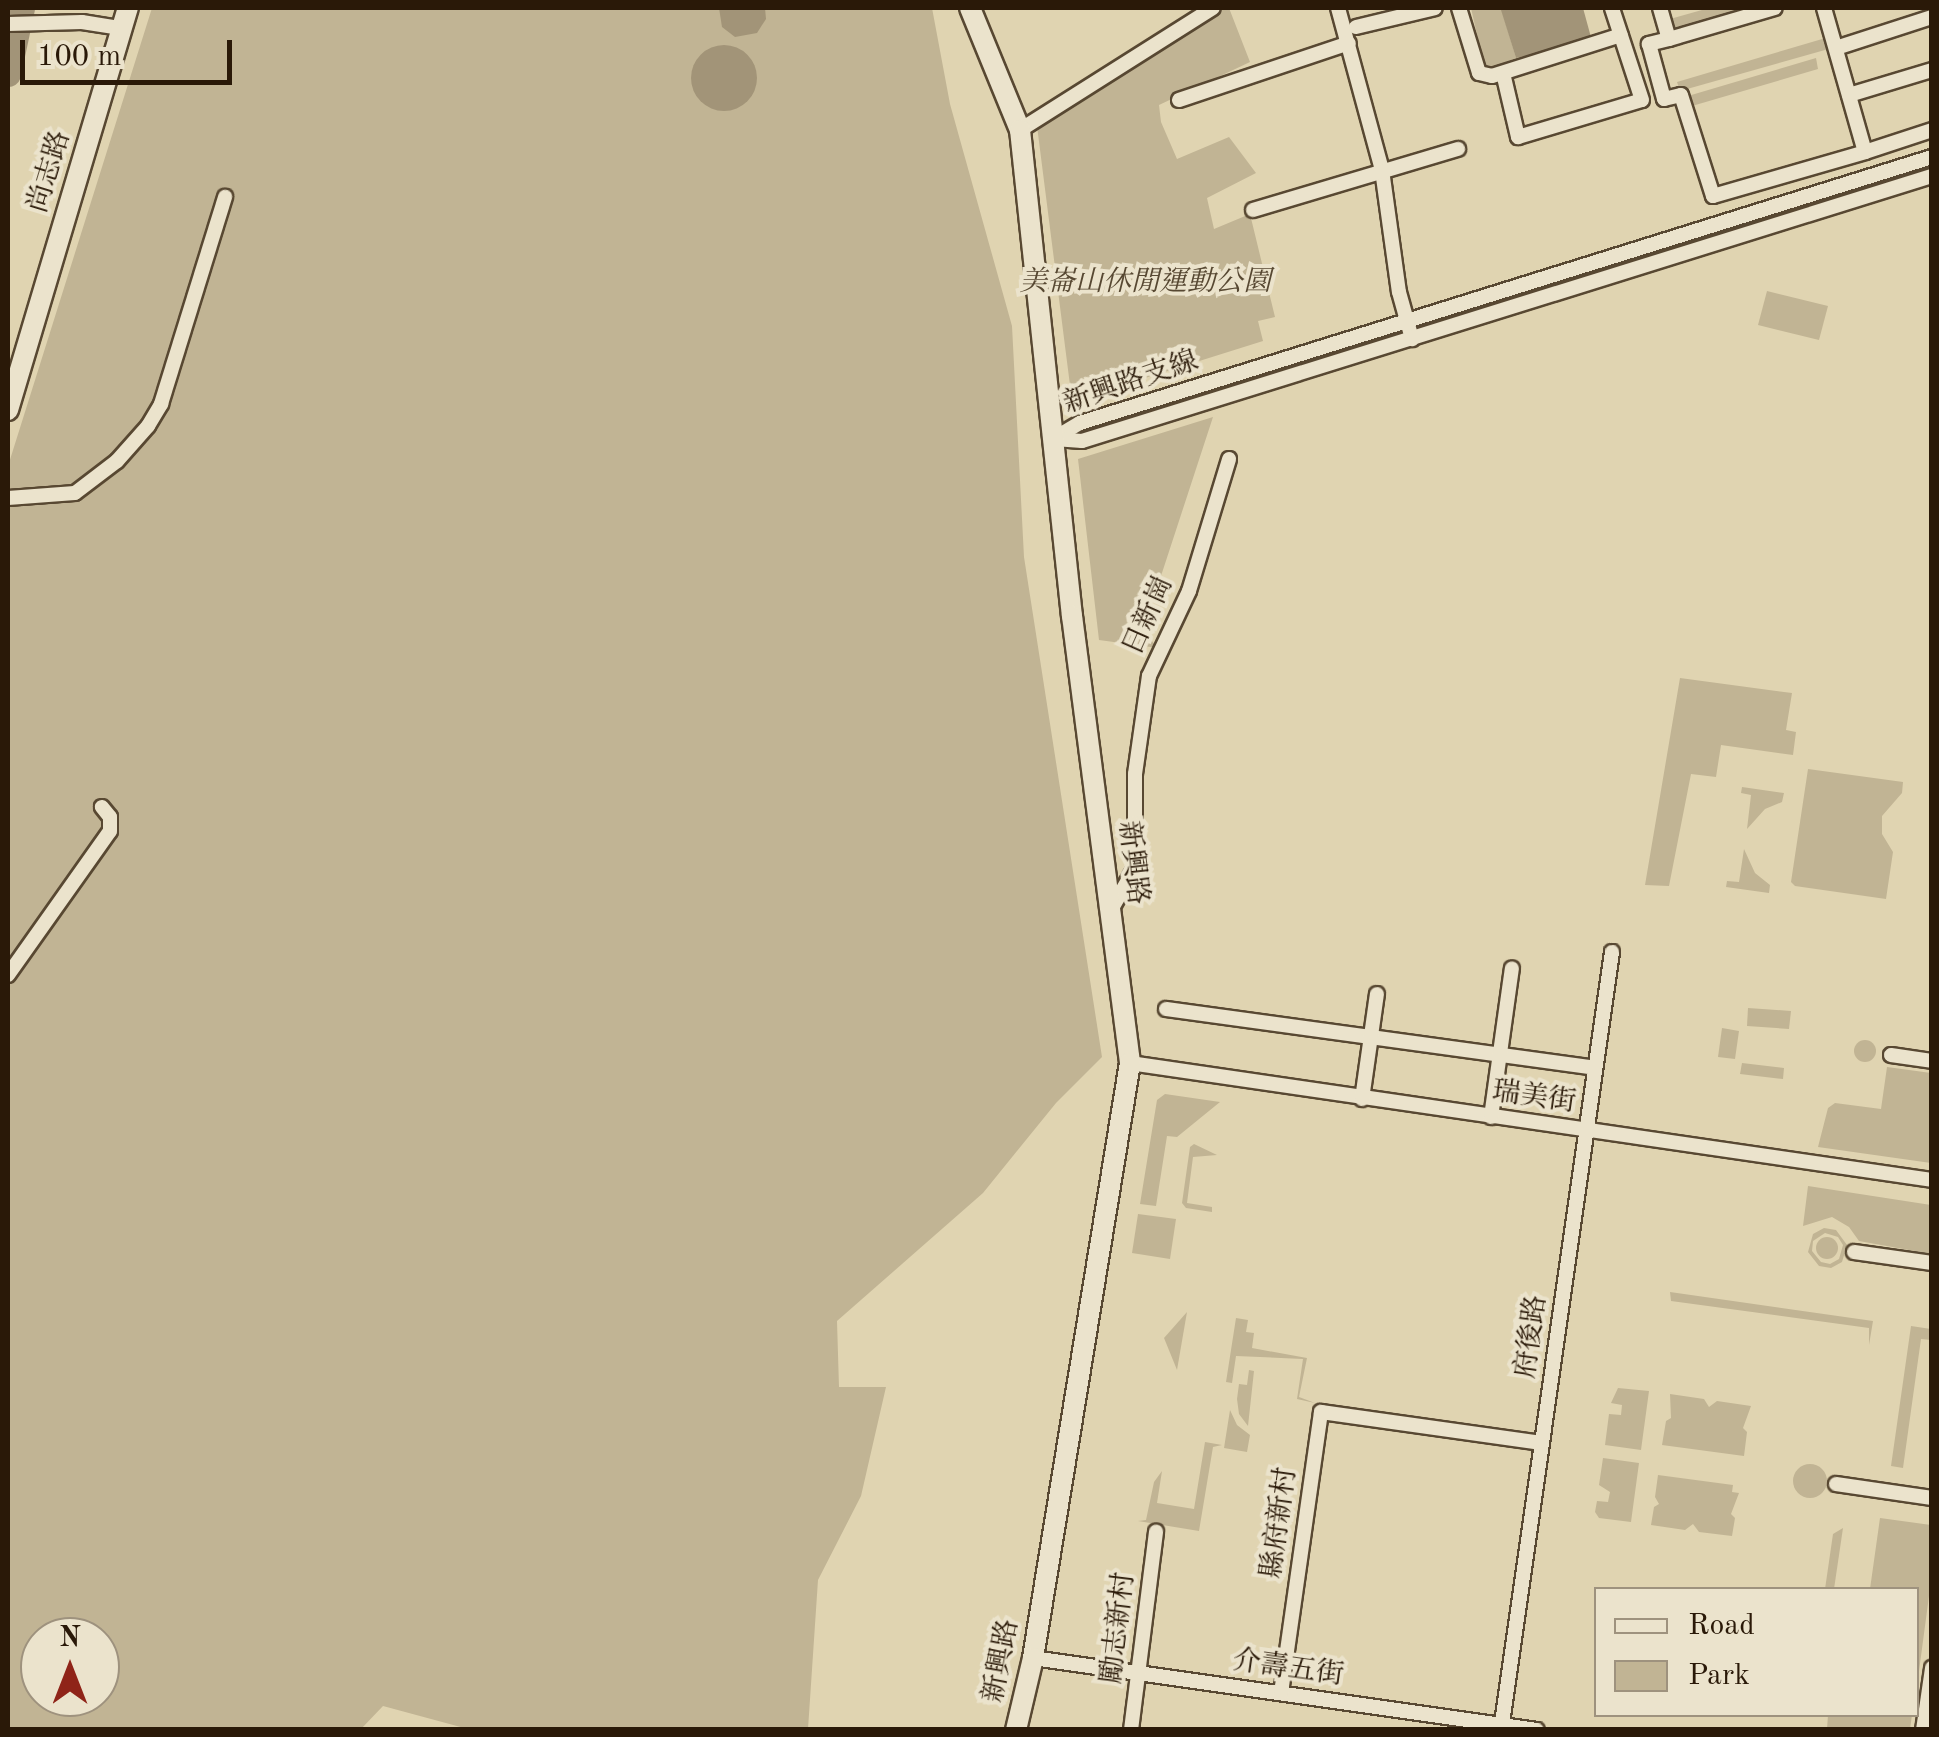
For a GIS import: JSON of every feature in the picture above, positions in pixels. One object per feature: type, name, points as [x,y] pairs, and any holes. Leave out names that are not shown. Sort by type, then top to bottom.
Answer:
[{"type":"street","name":"新興路","points":[[970,8],[1020,130],[1053,439],[1130,1063],[1032,1658],[1016,1730]]},
{"type":"street","points":[[1020,130],[1213,8]]},
{"type":"street","points":[[1338,8],[1382,170],[1412,339]]},
{"type":"street","points":[[1356,27],[1435,8]]},
{"type":"street","points":[[1458,8],[1478,72],[1502,72],[1621,35]]},
{"type":"street","points":[[1502,72],[1518,137],[1642,100],[1612,8]]},
{"type":"street","points":[[1660,8],[1669,39]]},
{"type":"street","points":[[1775,8],[1649,44],[1664,99],[1682,95],[1712,196],[1932,130]]},
{"type":"street","points":[[1824,8],[1864,152]]},
{"type":"street","points":[[8,24],[81,15],[124,18]]},
{"type":"street","points":[[1836,48],[1932,17]]},
{"type":"street","name":"尚志路","points":[[8,410],[124,18]]},
{"type":"street","points":[[1179,100],[1348,43]]},
{"type":"street","points":[[1849,95],[1932,70]]},
{"type":"street","points":[[1253,210],[1458,150]]},
{"type":"street","name":"新興路支線","points":[[1053,439],[1080,423],[1932,157]]},
{"type":"street","name":"新興路支線","points":[[1053,439],[1082,442],[1932,176]]},
{"type":"street","points":[[8,498],[75,494],[118,461],[148,426],[166,388],[225,197]]},
{"type":"street","name":"日新崗","points":[[1110,911],[1135,868],[1135,774],[1149,676],[1172,636],[1208,540],[1229,459]]},
{"type":"street","points":[[8,976],[110,831],[110,817],[102,807]]},
{"type":"street","name":"府後路","points":[[1501,1727],[1612,952]]},
{"type":"street","points":[[1491,1117],[1512,968]]},
{"type":"street","points":[[1362,1099],[1377,994]]},
{"type":"street","points":[[1166,1009],[1595,1068]]},
{"type":"street","points":[[1891,1055],[1932,1061]]},
{"type":"street","name":"瑞美街","points":[[1130,1063],[1932,1180]]},
{"type":"street","points":[[1854,1252],[1932,1263]]},
{"type":"street","name":"縣府新村","points":[[1281,1693],[1321,1412],[1542,1443]]},
{"type":"street","points":[[1836,1484],[1932,1498]]},
{"type":"street","name":"勵志新村","points":[[1131,1730],[1156,1532]]},
{"type":"street","name":"介壽五街","points":[[1032,1658],[1537,1730]]},
{"type":"street","points":[[1923,1730],[1932,1668]]},
{"type":"green space","points":[[152,8],[932,8],[950,104],[1012,326],[1024,557],[1102,1057],[1056,1103],[983,1193],[837,1321],[839,1387],[886,1387],[861,1496],[818,1580],[808,1729],[468,1729],[383,1706],[361,1729],[8,1730],[8,466]]},
{"type":"green space","name":"美崙山休閒運動公園","points":[[1229,8],[1250,62],[1159,105],[1161,122],[1177,159],[1229,137],[1256,173],[1207,198],[1214,229],[1250,214],[1275,317],[1258,321],[1263,341],[1072,401],[1037,126]]},
{"type":"green space","points":[[1471,8],[1511,8],[1502,11],[1516,58],[1485,70]]},
{"type":"green space","points":[[1709,8],[1759,8],[1674,32],[1670,19]]},
{"type":"green space","points":[[1829,37],[1832,48],[1680,91],[1677,82]]},
{"type":"green space","points":[[1816,58],[1818,69],[1692,106],[1688,96]]},
{"type":"green space","points":[[1767,291],[1828,306],[1819,340],[1758,325]]},
{"type":"green space","points":[[1213,417],[1143,631],[1158,648],[1099,640],[1078,459]]},
{"type":"green space","points":[[1680,678],[1792,693],[1786,730],[1796,732],[1793,755],[1721,745],[1716,777],[1691,774],[1669,886],[1645,885]]},
{"type":"green space","points":[[1808,769],[1903,782],[1902,793],[1882,816],[1882,834],[1893,852],[1886,899],[1795,886],[1791,882]]},
{"type":"green space","points":[[1742,787],[1784,793],[1782,802],[1765,809],[1747,829],[1751,795],[1741,793]]},
{"type":"green space","points":[[1744,849],[1755,873],[1770,885],[1769,893],[1726,887],[1727,881],[1739,882]]},
{"type":"green space","points":[[1748,1008],[1791,1011],[1789,1029],[1747,1026]]},
{"type":"green space","points":[[1722,1028],[1739,1031],[1735,1059],[1718,1057]]},
{"type":"green space","points":[[1865,1040],[1873,1043],[1873,1059],[1865,1062],[1857,1059],[1854,1051],[1857,1043]]},
{"type":"green space","points":[[1742,1063],[1784,1068],[1783,1079],[1740,1074]]},
{"type":"green space","points":[[1887,1067],[1931,1073],[1931,1163],[1818,1147],[1828,1108],[1835,1103],[1881,1109]]},
{"type":"green space","points":[[1165,1094],[1220,1102],[1177,1137],[1167,1136],[1156,1206],[1140,1204],[1157,1100]]},
{"type":"green space","points":[[1194,1144],[1217,1155],[1193,1157],[1187,1203],[1212,1207],[1212,1212],[1186,1208],[1182,1203],[1190,1147]]},
{"type":"green space","points":[[1808,1186],[1931,1205],[1931,1254],[1859,1241],[1849,1227],[1832,1217],[1803,1226]]},
{"type":"green space","points":[[1138,1214],[1176,1219],[1170,1259],[1132,1253]]},
{"type":"green space","points":[[1824,1228],[1836,1230],[1847,1245],[1842,1262],[1831,1268],[1819,1266],[1808,1252],[1813,1234]],"holes":[[[1825,1233],[1838,1237],[1843,1245],[1839,1259],[1830,1264],[1821,1262],[1812,1251],[1813,1241]]]},
{"type":"green space","points":[[1827,1237],[1835,1240],[1835,1256],[1827,1259],[1819,1256],[1816,1248],[1819,1240]]},
{"type":"green space","points":[[1670,1292],[1873,1321],[1869,1345],[1869,1328],[1671,1301]]},
{"type":"green space","points":[[1187,1312],[1177,1370],[1164,1338]]},
{"type":"green space","points":[[1236,1318],[1248,1320],[1246,1332],[1254,1333],[1252,1348],[1307,1358],[1299,1397],[1315,1403],[1297,1399],[1303,1359],[1236,1356],[1232,1383],[1226,1382]]},
{"type":"green space","points":[[1911,1326],[1931,1329],[1931,1340],[1921,1339],[1903,1468],[1891,1466]]},
{"type":"green space","points":[[1249,1370],[1254,1371],[1248,1426],[1239,1414],[1237,1399],[1239,1384],[1247,1385]]},
{"type":"green space","points":[[1618,1388],[1649,1391],[1641,1450],[1605,1445],[1609,1414],[1621,1415],[1622,1405],[1611,1403]]},
{"type":"green space","points":[[1670,1394],[1704,1399],[1709,1407],[1717,1401],[1751,1406],[1743,1428],[1747,1432],[1744,1456],[1662,1445],[1666,1421],[1671,1418]]},
{"type":"green space","points":[[1230,1410],[1237,1425],[1250,1435],[1247,1452],[1224,1448]]},
{"type":"green space","points":[[1205,1442],[1222,1445],[1213,1447],[1199,1531],[1138,1521],[1146,1520],[1154,1482],[1162,1471],[1157,1503],[1194,1509]]},
{"type":"green space","points":[[1603,1458],[1639,1463],[1631,1522],[1599,1518],[1595,1512],[1597,1501],[1608,1502],[1610,1492],[1599,1485]]},
{"type":"green space","points":[[1810,1464],[1822,1469],[1827,1481],[1822,1493],[1810,1498],[1798,1493],[1793,1481],[1798,1469]]},
{"type":"green space","points":[[1658,1475],[1733,1485],[1732,1492],[1739,1493],[1731,1514],[1735,1518],[1732,1536],[1699,1532],[1693,1524],[1685,1530],[1651,1525],[1654,1507],[1659,1504],[1655,1497]]},
{"type":"green space","points":[[1880,1518],[1931,1525],[1931,1581],[1919,1671],[1919,1587],[1870,1587]]},
{"type":"green space","points":[[1843,1528],[1834,1587],[1825,1587],[1833,1534]]},
{"type":"green space","points":[[1828,1717],[1912,1717],[1910,1729],[1827,1729]]},
{"type":"shaded area","points":[[719,8],[765,8],[766,19],[757,33],[735,37],[722,27]]},
{"type":"shaded area","points":[[1583,8],[1592,41],[1516,58],[1501,10]]},
{"type":"shaded area","points":[[724,45],[748,54],[757,78],[748,102],[724,111],[700,102],[691,78],[700,54]]},
{"type":"waterway","points":[[8,74],[22,8]]}]
